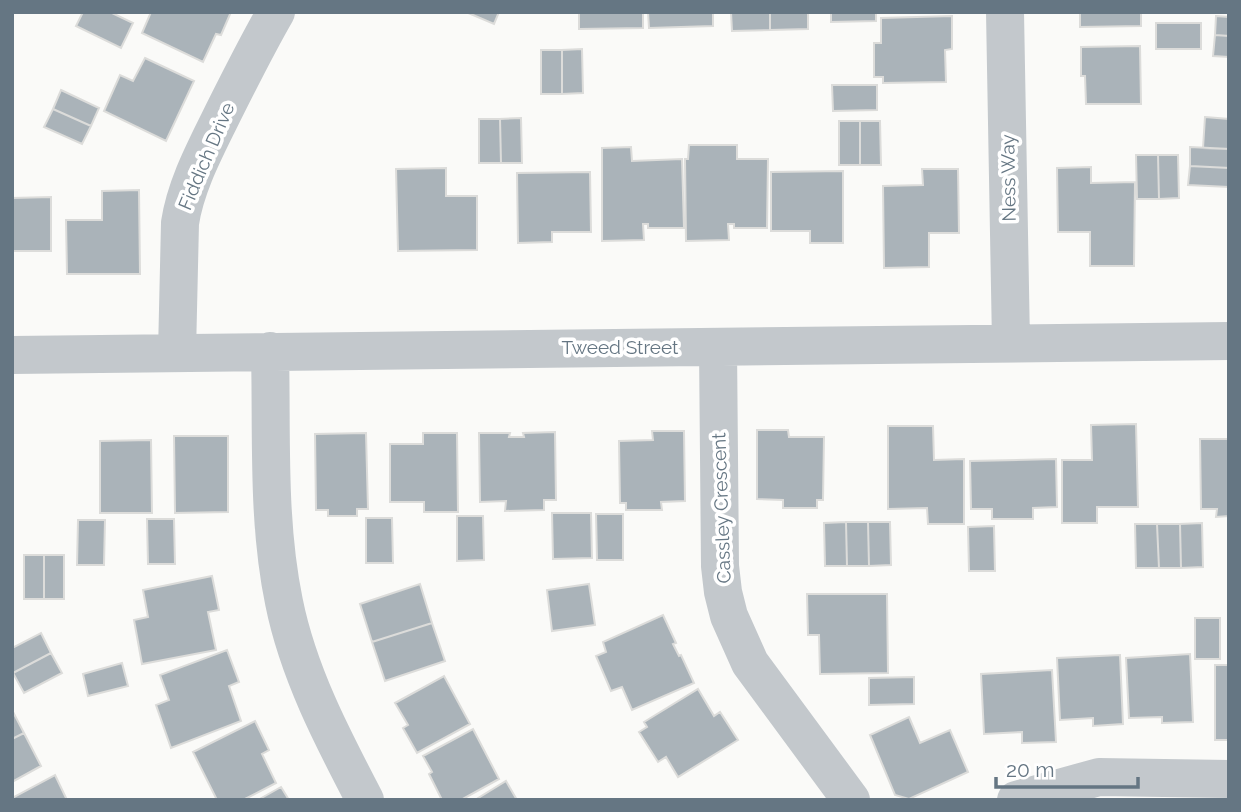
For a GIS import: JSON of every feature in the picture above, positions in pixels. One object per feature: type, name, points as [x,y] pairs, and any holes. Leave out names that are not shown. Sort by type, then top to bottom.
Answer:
[{"type":"street","name":"Fiddich Drive","points":[[177,353],[182,208],[208,144],[253,51],[276,12]]},
{"type":"street","name":"Ness Way","points":[[1006,12],[1011,343]]},
{"type":"street","name":"Tweed Street","points":[[12,355],[1229,341]]},
{"type":"street","name":"Cassley Crescent","points":[[718,347],[720,566],[729,615],[740,643],[757,673],[850,800]]},
{"type":"street","points":[[270,351],[274,524],[285,605],[316,701],[365,800]]},
{"type":"street","points":[[1016,800],[1100,777],[1229,779]]},
{"type":"building","points":[[83,12],[110,12],[133,23],[121,48],[76,26]]},
{"type":"building","points":[[151,12],[231,12],[221,35],[216,34],[203,62],[142,33]]},
{"type":"building","points":[[466,12],[499,12],[494,24]]},
{"type":"building","points":[[579,12],[643,12],[643,28],[579,29]]},
{"type":"building","points":[[648,12],[713,12],[713,26],[649,28]]},
{"type":"building","points":[[731,12],[770,12],[770,30],[732,31]]},
{"type":"building","points":[[770,12],[808,12],[808,29],[770,30]]},
{"type":"building","points":[[831,12],[876,12],[876,21],[831,22]]},
{"type":"building","points":[[1080,12],[1141,12],[1141,26],[1080,27]]},
{"type":"building","points":[[952,16],[952,49],[945,50],[946,82],[883,83],[883,77],[874,77],[874,43],[881,43],[881,18]]},
{"type":"building","points":[[1216,16],[1229,17],[1229,36],[1215,35]]},
{"type":"building","points":[[1156,23],[1201,23],[1201,49],[1156,49]]},
{"type":"building","points":[[1215,35],[1229,36],[1229,57],[1213,56]]},
{"type":"building","points":[[1140,46],[1141,104],[1086,104],[1085,76],[1081,76],[1081,47]]},
{"type":"building","points":[[582,49],[583,93],[562,94],[562,50]]},
{"type":"building","points":[[541,50],[562,50],[562,94],[541,94]]},
{"type":"building","points":[[145,58],[194,81],[166,141],[104,111],[120,75],[133,81]]},
{"type":"building","points":[[832,85],[877,85],[877,110],[833,111]]},
{"type":"building","points":[[61,90],[99,108],[91,126],[53,109]]},
{"type":"building","points":[[53,109],[91,126],[82,144],[44,127]]},
{"type":"building","points":[[1205,117],[1229,119],[1229,149],[1203,148]]},
{"type":"building","points":[[521,118],[522,163],[501,163],[500,119]]},
{"type":"building","points":[[479,119],[500,119],[501,163],[479,163]]},
{"type":"building","points":[[839,121],[860,121],[860,165],[839,165]]},
{"type":"building","points":[[860,121],[880,121],[881,165],[860,165]]},
{"type":"building","points":[[689,145],[737,145],[737,159],[768,159],[767,228],[734,228],[734,224],[728,224],[729,240],[686,241],[685,159],[688,159]]},
{"type":"building","points":[[631,147],[632,161],[682,159],[684,228],[648,228],[648,224],[643,224],[644,240],[602,241],[602,148]]},
{"type":"building","points":[[1190,147],[1229,149],[1229,168],[1190,166]]},
{"type":"building","points":[[1136,155],[1158,155],[1159,199],[1137,199]]},
{"type":"building","points":[[1158,155],[1178,155],[1179,198],[1159,199]]},
{"type":"building","points":[[1190,166],[1229,168],[1229,187],[1188,185]]},
{"type":"building","points":[[1091,167],[1091,183],[1135,182],[1134,266],[1090,266],[1090,232],[1058,232],[1057,168]]},
{"type":"building","points":[[446,168],[446,196],[477,196],[477,250],[398,251],[396,169]]},
{"type":"building","points":[[922,169],[958,169],[959,233],[929,233],[929,267],[884,268],[883,186],[923,185]]},
{"type":"building","points":[[843,171],[843,243],[810,243],[810,231],[771,231],[771,172]]},
{"type":"building","points":[[590,172],[591,232],[552,232],[552,242],[518,243],[517,173]]},
{"type":"building","points":[[139,190],[140,274],[67,274],[66,220],[102,220],[102,191]]},
{"type":"building","points":[[51,197],[51,251],[12,251],[12,198]]},
{"type":"building","points":[[1136,424],[1138,507],[1097,507],[1097,523],[1062,523],[1062,460],[1092,460],[1091,425]]},
{"type":"building","points":[[888,426],[933,426],[934,460],[964,459],[964,524],[928,524],[927,508],[888,509]]},
{"type":"building","points":[[757,430],[788,430],[789,437],[824,437],[823,500],[817,500],[817,508],[783,508],[783,500],[757,499]]},
{"type":"building","points":[[652,431],[684,431],[685,501],[661,502],[662,510],[626,510],[626,503],[620,503],[619,441],[653,440]]},
{"type":"building","points":[[555,432],[556,500],[544,500],[544,510],[505,511],[506,501],[480,502],[479,433],[510,433],[509,437],[524,437],[523,433]]},
{"type":"building","points":[[366,433],[368,509],[357,509],[357,516],[328,516],[328,510],[316,510],[315,434]]},
{"type":"building","points":[[423,433],[457,433],[458,512],[424,512],[424,502],[390,502],[390,444],[423,444]]},
{"type":"building","points":[[174,436],[228,436],[228,512],[175,513]]},
{"type":"building","points":[[1200,439],[1229,439],[1229,516],[1216,517],[1217,509],[1201,509]]},
{"type":"building","points":[[151,440],[152,513],[100,513],[100,441]]},
{"type":"building","points":[[1056,459],[1057,507],[1033,508],[1033,519],[992,519],[992,509],[971,509],[970,461]]},
{"type":"building","points":[[552,513],[591,513],[592,558],[553,559]]},
{"type":"building","points":[[596,514],[623,514],[623,560],[597,560]]},
{"type":"building","points":[[457,516],[483,516],[484,560],[457,561]]},
{"type":"building","points":[[366,518],[392,518],[393,563],[366,563]]},
{"type":"building","points":[[147,519],[174,519],[175,564],[148,564]]},
{"type":"building","points":[[78,520],[105,520],[104,565],[77,565]]},
{"type":"building","points":[[846,522],[868,522],[869,566],[847,566]]},
{"type":"building","points":[[846,522],[847,566],[825,566],[824,523]]},
{"type":"building","points":[[868,522],[890,522],[891,565],[869,566]]},
{"type":"building","points":[[1202,523],[1203,567],[1181,568],[1180,524]]},
{"type":"building","points":[[1135,524],[1157,524],[1159,568],[1136,568]]},
{"type":"building","points":[[1157,524],[1180,524],[1181,568],[1159,568]]},
{"type":"building","points":[[994,526],[995,571],[969,571],[968,527]]},
{"type":"building","points":[[24,555],[44,555],[44,599],[24,599]]},
{"type":"building","points":[[44,555],[64,555],[64,599],[44,599]]},
{"type":"building","points":[[212,576],[219,610],[208,612],[216,650],[142,664],[134,620],[148,617],[143,590]]},
{"type":"building","points":[[420,584],[432,623],[372,642],[360,604]]},
{"type":"building","points":[[589,584],[595,625],[552,631],[547,590]]},
{"type":"building","points":[[807,594],[887,594],[888,673],[820,674],[819,635],[808,635]]},
{"type":"building","points":[[663,615],[676,643],[673,644],[694,683],[632,710],[622,687],[611,691],[596,656],[606,652],[603,642]]},
{"type":"building","points":[[1195,618],[1220,618],[1220,659],[1195,659]]},
{"type":"building","points":[[432,623],[445,661],[385,681],[372,642]]},
{"type":"building","points":[[41,633],[51,653],[13,673],[12,648]]},
{"type":"building","points":[[227,650],[239,682],[229,686],[241,721],[171,748],[156,705],[169,700],[160,675]]},
{"type":"building","points":[[51,653],[62,673],[24,693],[13,673]]},
{"type":"building","points":[[1190,654],[1193,722],[1162,723],[1162,717],[1129,718],[1126,658]]},
{"type":"building","points":[[1120,655],[1123,724],[1093,726],[1093,718],[1060,720],[1057,658]]},
{"type":"building","points":[[122,663],[128,686],[88,696],[83,674]]},
{"type":"building","points":[[1215,665],[1229,665],[1229,740],[1215,740]]},
{"type":"building","points":[[1052,670],[1056,742],[1022,743],[1022,732],[984,734],[981,674]]},
{"type":"building","points":[[444,676],[470,724],[417,753],[403,728],[408,725],[395,703]]},
{"type":"building","points":[[914,677],[914,704],[869,705],[869,678]]},
{"type":"building","points":[[698,689],[714,716],[720,712],[738,740],[678,777],[666,757],[658,762],[639,732],[647,727],[644,722]]},
{"type":"building","points":[[12,710],[24,733],[12,739]]},
{"type":"building","points":[[909,717],[920,743],[950,730],[968,772],[909,799],[895,795],[870,735]]},
{"type":"building","points":[[255,721],[269,750],[262,754],[276,783],[243,800],[217,800],[193,752]]},
{"type":"building","points":[[473,729],[499,779],[461,800],[442,800],[423,756]]},
{"type":"building","points":[[24,733],[41,766],[12,782],[12,739]]},
{"type":"building","points":[[55,775],[67,800],[12,800],[12,798]]},
{"type":"building","points":[[506,781],[517,800],[475,800]]},
{"type":"building","points":[[281,787],[289,800],[258,800]]}]
